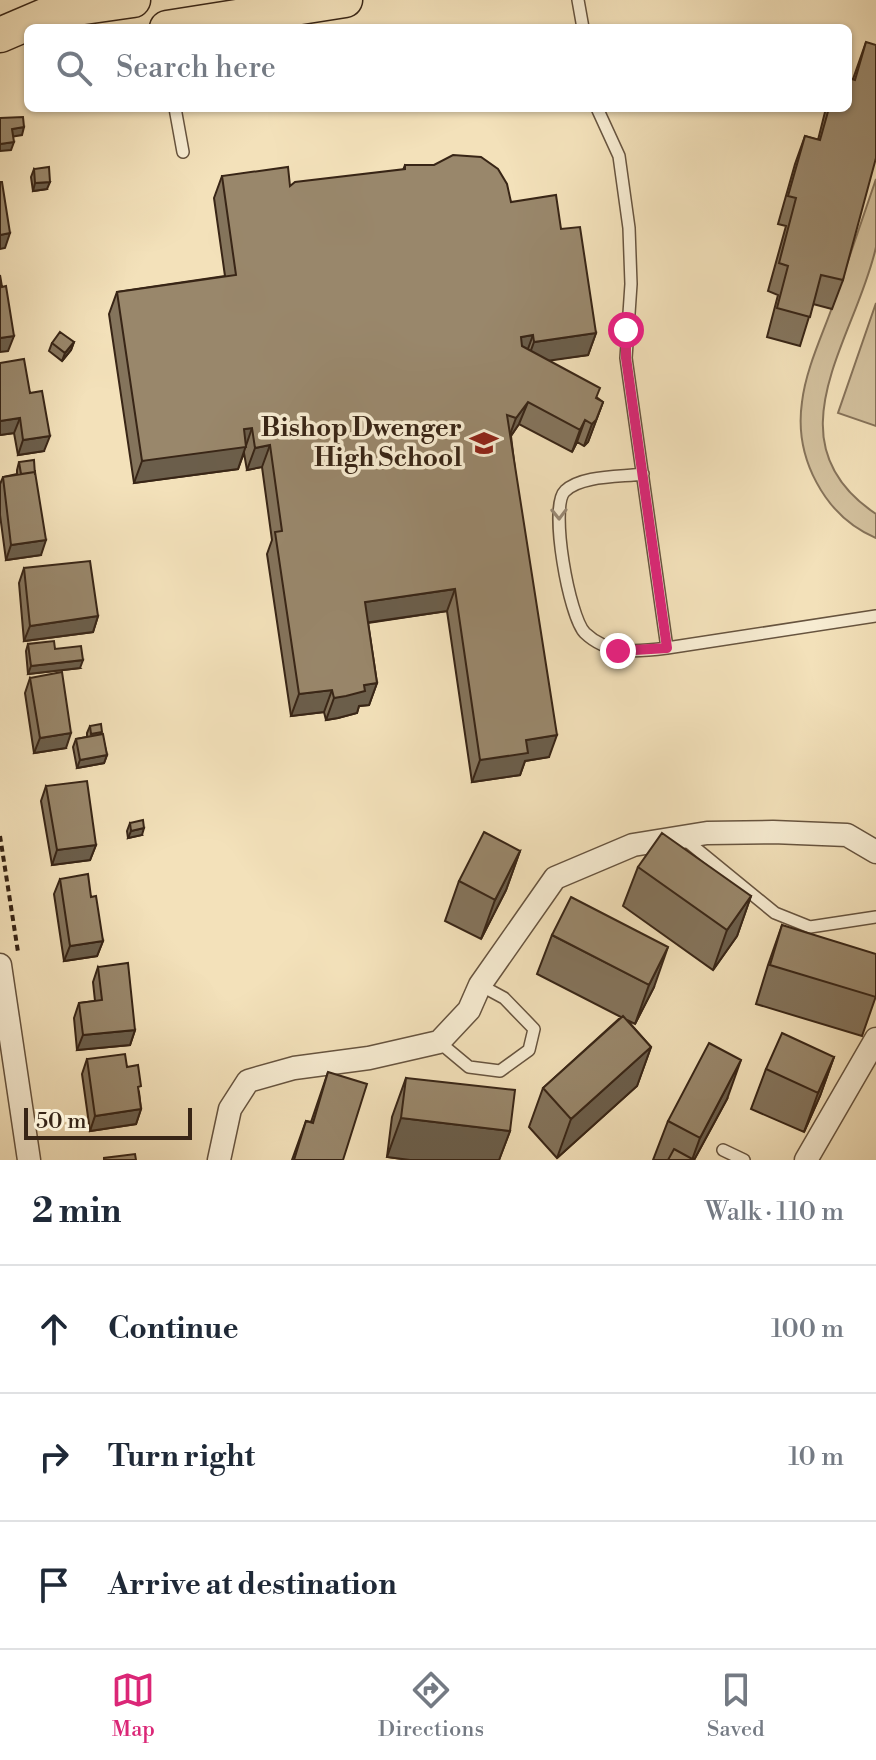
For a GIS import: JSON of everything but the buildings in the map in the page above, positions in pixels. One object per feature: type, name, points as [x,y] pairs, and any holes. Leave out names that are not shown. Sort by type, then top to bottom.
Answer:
[{"type":"main road","points":[[33,24],[56,11],[133,0]]},
{"type":"main road","points":[[192,24],[345,0]]},
{"type":"street","points":[[219,1160],[230,1109],[248,1081],[294,1068],[369,1058],[439,1042],[469,1010],[480,985],[555,878],[633,845],[682,837],[773,832],[847,835],[876,852]]},
{"type":"street","points":[[0,965],[29,1160]]},
{"type":"street","points":[[806,1160],[876,1039]]},
{"type":"lane","points":[[578,0],[582,24]]},
{"type":"lane","points":[[176,112],[183,152]]},
{"type":"lane","points":[[599,112],[619,156],[629,228],[631,284],[626,358],[667,648]]},
{"type":"lane","points":[[643,474],[572,485],[562,493],[557,504],[572,605],[586,634],[618,651],[667,648],[876,616]]},
{"type":"lane","points":[[682,837],[775,913],[810,927],[876,917]]},
{"type":"lane","points":[[439,1042],[469,1067],[500,1071],[529,1050],[534,1029],[504,998],[480,985]]},
{"type":"lane","points":[[723,1150],[744,1160]]},
{"type":"shaded area","points":[[876,179],[876,247],[838,353],[823,422],[827,454],[844,485],[876,514],[876,538],[841,515],[816,482],[808,463],[801,423],[804,389],[811,364]]},
{"type":"shaded area","points":[[876,303],[876,426],[838,413]]},
{"type":"place","name":"Bishop Dwenger High School","points":[[484,443]]},
{"type":"route","points":[[618,651],[667,648],[626,358],[626,330]]}]
